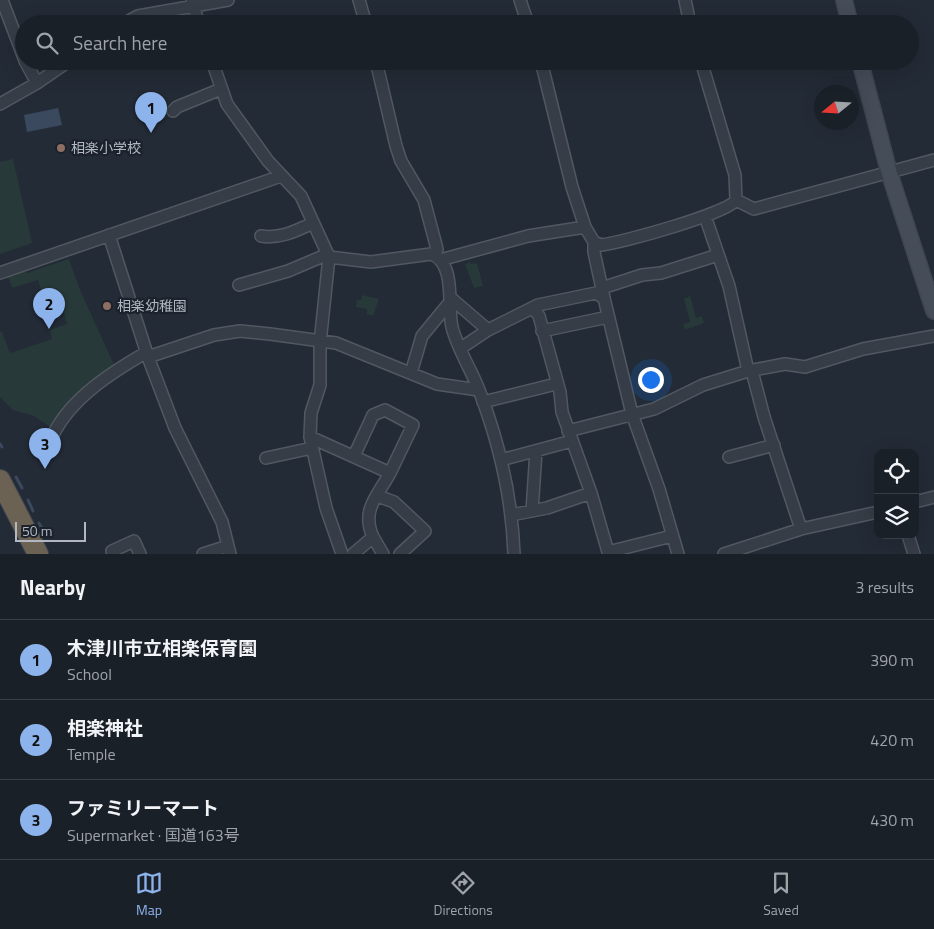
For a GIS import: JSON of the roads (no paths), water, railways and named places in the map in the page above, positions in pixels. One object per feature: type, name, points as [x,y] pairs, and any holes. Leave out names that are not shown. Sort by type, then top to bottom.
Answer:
[{"type":"highway","points":[[0,480],[38,554]]},
{"type":"street","points":[[2,0],[15,39]]},
{"type":"street","points":[[143,15],[193,4],[228,0]]},
{"type":"street","points":[[359,0],[363,15]]},
{"type":"street","points":[[520,0],[525,15]]},
{"type":"street","points":[[684,0],[688,15]]},
{"type":"street","points":[[844,0],[848,15]]},
{"type":"street","points":[[31,70],[38,83]]},
{"type":"street","points":[[0,104],[38,83],[56,70]]},
{"type":"street","points":[[215,70],[227,104],[281,176],[301,196],[328,255],[320,385],[311,413],[311,442],[326,508],[342,554]]},
{"type":"street","points":[[378,70],[401,161],[424,200],[438,258],[448,277],[451,324],[479,390],[501,460],[511,515],[512,551]]},
{"type":"street","points":[[543,70],[572,187],[585,227],[594,242],[594,252],[608,317],[632,414],[659,489],[678,554]]},
{"type":"street","points":[[594,242],[609,244],[705,216],[730,207],[736,200],[735,175],[704,70]]},
{"type":"street","points":[[862,70],[889,172],[934,311]]},
{"type":"street","points":[[173,111],[177,107],[221,89]]},
{"type":"street","points":[[736,200],[754,209],[934,160]]},
{"type":"street","points":[[0,273],[281,176]]},
{"type":"street","points":[[705,216],[729,286],[750,371],[764,417],[801,529]]},
{"type":"street","points":[[261,236],[272,238],[314,223]]},
{"type":"street","points":[[239,285],[288,271],[328,255],[371,262],[426,254],[438,258],[528,236],[585,227]]},
{"type":"street","points":[[109,235],[148,355],[175,428],[222,522],[229,550],[203,554]]},
{"type":"street","points":[[461,348],[488,330],[534,309],[538,305],[596,292],[603,293],[642,275],[661,274],[718,255]]},
{"type":"street","points":[[451,301],[488,330]]},
{"type":"street","points":[[411,373],[422,336],[451,301]]},
{"type":"street","points":[[534,309],[539,316],[570,436],[591,493],[608,552],[672,536]]},
{"type":"street","points":[[542,331],[608,317]]},
{"type":"street","points":[[53,435],[64,418],[115,370],[148,355],[214,334],[240,331],[322,340],[369,355],[446,386],[479,390]]},
{"type":"street","points":[[501,460],[536,451],[570,436],[632,414],[654,409],[703,385],[750,371],[786,364],[798,368],[805,367],[863,348],[934,336]]},
{"type":"street","points":[[483,402],[556,384]]},
{"type":"street","points":[[354,456],[373,415],[385,410],[413,425],[378,496],[367,512],[367,524],[383,554]]},
{"type":"street","points":[[266,458],[311,442],[354,456],[390,473]]},
{"type":"street","points":[[729,457],[774,445]]},
{"type":"street","points":[[532,511],[536,451]]},
{"type":"street","points":[[511,515],[532,511],[591,493]]},
{"type":"street","points":[[378,496],[394,502],[426,531],[400,554]]},
{"type":"street","points":[[919,501],[934,496]]},
{"type":"street","points":[[724,554],[801,529],[874,513]]},
{"type":"street","points":[[353,554],[373,537]]},
{"type":"street","points":[[909,539],[914,554]]},
{"type":"street","points":[[112,551],[134,541],[140,554]]},
{"type":"water","points":[[58,108],[62,125],[27,132],[24,115]]},
{"type":"waterway","points":[[16,477],[22,488]]},
{"type":"waterway","points":[[28,500],[33,511]]},
{"type":"waterway","points":[[39,523],[46,536]]},
{"type":"place","name":"木津川市立相楽保育園","points":[[151,133]]},
{"type":"place","name":"相楽小学校","points":[[61,148]]},
{"type":"place","name":"相楽幼稚園","points":[[107,306]]},
{"type":"place","name":"相楽神社","points":[[49,329]]},
{"type":"place","name":"ファミリーマート","points":[[45,469]]}]
